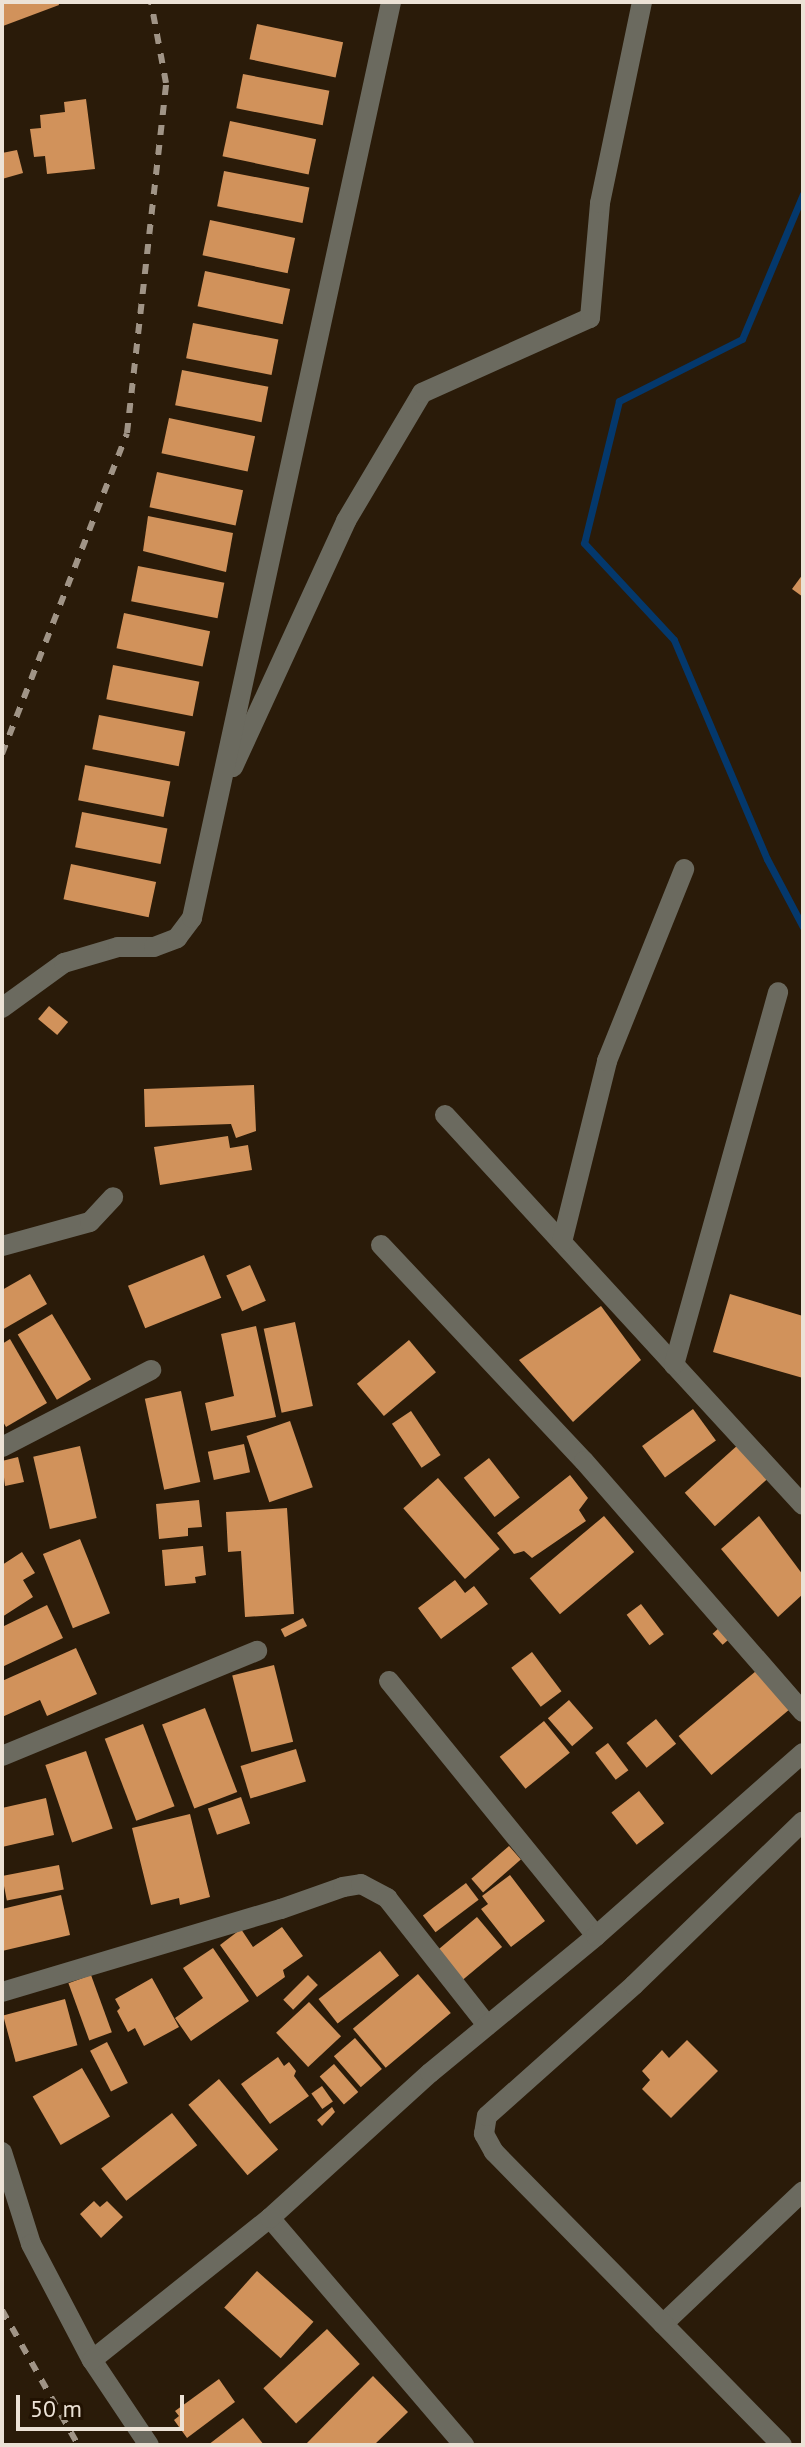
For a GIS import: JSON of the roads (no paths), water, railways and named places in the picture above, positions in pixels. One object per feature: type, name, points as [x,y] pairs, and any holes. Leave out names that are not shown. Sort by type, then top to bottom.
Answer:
[{"type":"street","points":[[2,1008],[64,963],[118,947],[154,947],[177,938],[192,918],[391,2]]},
{"type":"street","points":[[217,803],[346,521],[422,393],[590,318],[600,203],[642,2]]},
{"type":"street","points":[[562,1242],[607,1061],[684,869]]},
{"type":"street","points":[[674,1365],[778,992]]},
{"type":"street","points":[[445,1115],[803,1505]]},
{"type":"street","points":[[2,1246],[90,1222],[113,1197]]},
{"type":"street","points":[[381,1245],[584,1461],[803,1712]]},
{"type":"street","points":[[2,1447],[151,1370]]},
{"type":"street","points":[[2,1756],[257,1651]]},
{"type":"street","points":[[389,1681],[596,1936]]},
{"type":"street","points":[[92,2360],[270,2218],[487,2025],[596,1936],[803,1753]]},
{"type":"street","points":[[782,2445],[494,2152],[484,2134],[487,2116],[634,1985],[803,1821]]},
{"type":"street","points":[[2,1992],[361,1884],[387,1898],[487,2025]]},
{"type":"street","points":[[2,2152],[31,2244],[92,2360],[149,2445]]},
{"type":"street","points":[[663,2324],[803,2191]]},
{"type":"street","points":[[270,2218],[464,2445]]},
{"type":"waterway","points":[[803,194],[742,339],[619,401],[584,543],[674,640],[767,859],[803,927]]},
{"type":"railway","points":[[2,754],[127,433],[166,83],[151,2]]},
{"type":"railway","points":[[2,2310],[78,2445]]}]
